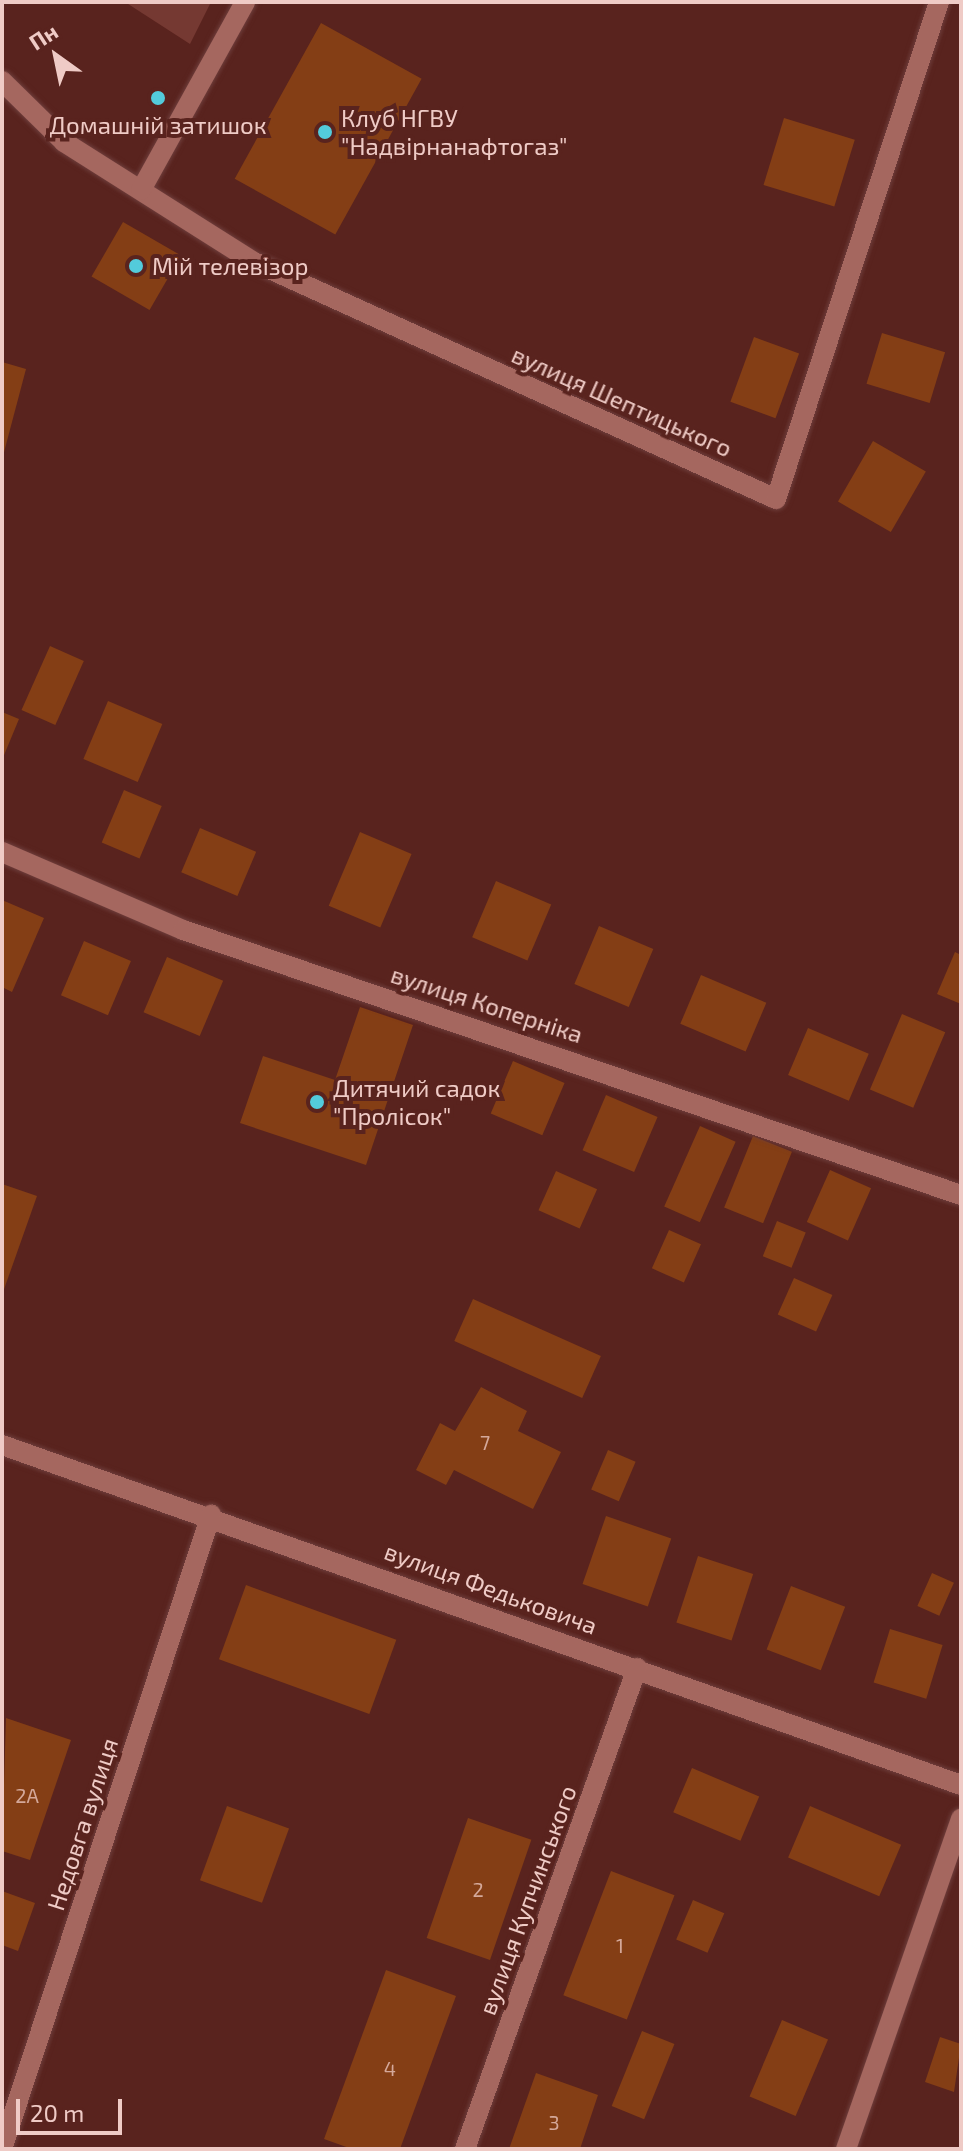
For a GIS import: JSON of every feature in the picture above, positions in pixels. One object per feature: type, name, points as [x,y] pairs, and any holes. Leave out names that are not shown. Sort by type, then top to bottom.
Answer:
[{"type":"street","points":[[141,190],[245,2]]},
{"type":"street","name":"вулиця Шептицького","points":[[2,81],[64,142],[254,262],[776,499],[939,2]]},
{"type":"street","name":"вулиця Коперніка","points":[[2,852],[183,930],[961,1195]]},
{"type":"street","name":"вулиця Федьковича","points":[[2,1445],[211,1515],[961,1785]]},
{"type":"street","name":"Недовга вулиця","points":[[2,2149],[211,1515]]},
{"type":"street","name":"вулиця Купчинського","points":[[465,2149],[637,1668]]},
{"type":"street","points":[[846,2149],[961,1818]]},
{"type":"shaded area","points":[[125,2],[211,2],[190,44]]},
{"type":"building","points":[[321,23],[422,79],[335,234],[235,179]]},
{"type":"building","points":[[784,118],[855,140],[834,207],[764,185]]},
{"type":"building","name":"Мій телевізор","points":[[123,222],[181,256],[150,310],[92,277]]},
{"type":"building","points":[[882,333],[945,352],[930,403],[867,384]]},
{"type":"building","points":[[754,337],[799,353],[776,418],[730,402]]},
{"type":"building","points":[[2,362],[26,369],[3,456],[2,456]]},
{"type":"building","points":[[873,441],[926,472],[891,532],[838,502]]},
{"type":"building","points":[[50,646],[84,661],[55,725],[22,710]]},
{"type":"building","points":[[108,701],[162,724],[138,782],[83,759]]},
{"type":"building","points":[[2,712],[19,719],[2,760]]},
{"type":"building","points":[[124,790],[162,806],[139,858],[102,842]]},
{"type":"building","points":[[200,828],[256,852],[237,896],[181,872]]},
{"type":"building","points":[[360,832],[412,854],[380,928],[329,906]]},
{"type":"building","points":[[496,881],[551,904],[527,961],[472,937]]},
{"type":"building","points":[[2,900],[44,918],[12,992],[2,987]]},
{"type":"building","points":[[599,926],[653,949],[629,1007],[574,984]]},
{"type":"building","points":[[84,941],[131,961],[108,1015],[61,995]]},
{"type":"building","points":[[955,952],[961,955],[961,1004],[937,994]]},
{"type":"building","points":[[167,957],[223,981],[200,1036],[144,1012]]},
{"type":"building","points":[[701,975],[766,1003],[746,1052],[680,1024]]},
{"type":"building","name":"Дитячий садок \"Пролісок\"","points":[[360,1007],[413,1025],[366,1165],[240,1123],[263,1056],[335,1080]]},
{"type":"building","points":[[902,1014],[945,1032],[913,1108],[870,1089]]},
{"type":"building","points":[[808,1028],[869,1054],[849,1101],[788,1075]]},
{"type":"building","points":[[513,1061],[565,1083],[542,1135],[491,1113]]},
{"type":"building","points":[[606,1095],[658,1117],[634,1172],[583,1150]]},
{"type":"building","points":[[700,1126],[736,1142],[700,1222],[664,1206]]},
{"type":"building","points":[[753,1136],[792,1152],[763,1223],[724,1207]]},
{"type":"building","points":[[830,1170],[871,1188],[848,1240],[807,1222]]},
{"type":"building","points":[[556,1171],[597,1189],[580,1229],[539,1210]]},
{"type":"building","points":[[2,1184],[37,1196],[2,1295]]},
{"type":"building","points":[[777,1221],[806,1233],[792,1268],[763,1256]]},
{"type":"building","points":[[669,1230],[701,1244],[684,1283],[652,1268]]},
{"type":"building","points":[[794,1278],[832,1295],[816,1332],[778,1315]]},
{"type":"building","points":[[473,1299],[601,1356],[582,1398],[454,1341]]},
{"type":"building","points":[[481,1387],[527,1411],[518,1431],[561,1452],[533,1509],[454,1470],[446,1485],[416,1470],[440,1423],[455,1431]]},
{"type":"building","points":[[608,1450],[636,1462],[619,1501],[591,1490]]},
{"type":"building","points":[[606,1516],[671,1538],[648,1607],[583,1584]]},
{"type":"building","points":[[698,1556],[753,1574],[732,1640],[676,1623]]},
{"type":"building","points":[[932,1573],[954,1583],[939,1616],[917,1606]]},
{"type":"building","points":[[246,1585],[396,1640],[369,1714],[219,1659]]},
{"type":"building","points":[[791,1586],[845,1607],[821,1670],[767,1649]]},
{"type":"building","points":[[890,1629],[943,1645],[926,1699],[874,1683]]},
{"type":"building","points":[[6,1718],[71,1740],[30,1860],[2,1851]]},
{"type":"building","points":[[692,1768],[759,1797],[740,1841],[673,1812]]},
{"type":"building","points":[[227,1806],[289,1829],[262,1903],[200,1880]]},
{"type":"building","points":[[810,1806],[901,1845],[879,1896],[788,1858]]},
{"type":"building","points":[[468,1818],[531,1840],[490,1960],[427,1938]]},
{"type":"building","points":[[611,1871],[674,1895],[627,2020],[563,1995]]},
{"type":"building","points":[[2,1891],[35,1903],[18,1951],[2,1945]]},
{"type":"building","points":[[693,1900],[724,1913],[707,1953],[676,1940]]},
{"type":"building","points":[[386,1970],[456,1996],[400,2149],[352,2149],[324,2139]]},
{"type":"building","points":[[782,2020],[828,2040],[796,2116],[750,2096]]},
{"type":"building","points":[[642,2031],[674,2044],[644,2119],[612,2106]]},
{"type":"building","points":[[940,2037],[961,2044],[954,2092],[925,2082]]},
{"type":"building","points":[[536,2073],[598,2095],[580,2149],[509,2149]]},
{"type":"place","name":"Домашній затишок","points":[[158,98]]},
{"type":"place","name":"Клуб НГВУ \"Надвірнанафтогаз\"","points":[[325,132]]},
{"type":"place","name":"Мій телевізор","points":[[136,266]]},
{"type":"place","name":"Дитячий садок \"Пролісок\"","points":[[317,1102]]}]
